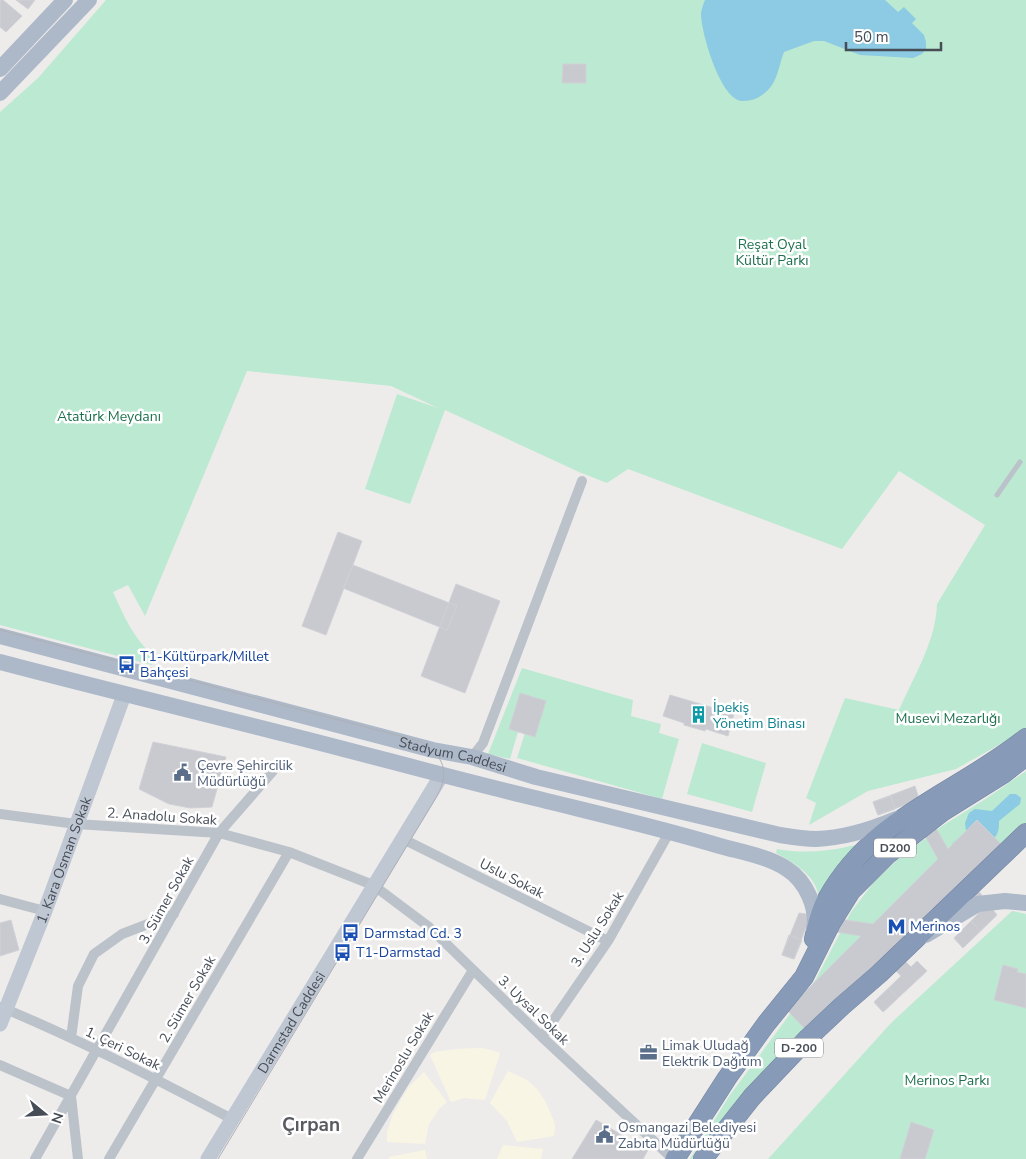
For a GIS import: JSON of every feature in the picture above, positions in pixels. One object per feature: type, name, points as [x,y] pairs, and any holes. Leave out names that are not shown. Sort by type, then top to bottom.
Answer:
[{"type":"highway","points":[[804,977],[826,900],[850,864],[878,836],[905,815],[962,782],[1026,738]]},
{"type":"highway","name":"D200","points":[[804,977],[831,923],[851,891],[888,854],[942,812],[1003,774],[1026,756]]},
{"type":"highway","points":[[907,946],[1026,833]]},
{"type":"highway","points":[[907,946],[978,892],[1026,848]]},
{"type":"highway","name":"D-200","points":[[703,1159],[752,1097],[808,1038],[907,946]]},
{"type":"highway","name":"D-200","points":[[674,1159],[727,1078],[766,1024],[804,977]]},
{"type":"main road","points":[[0,68],[65,0]]},
{"type":"main road","points":[[0,93],[88,0]]},
{"type":"main road","name":"Stadyum Caddesi","points":[[0,636],[433,750],[472,757],[528,775],[780,835],[814,839],[845,836],[876,828],[905,815]]},
{"type":"main road","points":[[0,662],[124,695],[286,734],[441,776],[670,831],[768,860],[786,868],[801,880],[811,900],[815,924],[804,977]]},
{"type":"main road","name":"1. Kara Osman Sokak","points":[[0,1024],[4,1008],[45,912],[124,695]]},
{"type":"main road","name":"Darmstad Caddesi","points":[[208,1159],[441,776]]},
{"type":"main road","points":[[907,946],[978,904],[1005,901],[1026,903]]},
{"type":"street","points":[[472,757],[483,743],[582,481]]},
{"type":"street","name":"3. Sümer Sokak","points":[[35,1159],[219,833],[273,771]]},
{"type":"street","name":"2. Anadolu Sokak","points":[[0,814],[76,824],[219,833],[289,852],[373,885]]},
{"type":"street","name":"3. Uslu Sokak","points":[[542,1037],[608,941],[670,831]]},
{"type":"street","name":"Uslu Sokak","points":[[403,839],[608,941]]},
{"type":"street","name":"2. Sümer Sokak","points":[[108,1159],[289,852]]},
{"type":"street","name":"3. Uysal Sokak","points":[[373,885],[429,927],[542,1037],[674,1159]]},
{"type":"street","points":[[0,899],[45,912]]},
{"type":"street","points":[[71,1038],[78,986],[94,954],[122,934],[174,914]]},
{"type":"street","name":"Merinoslu Sokak","points":[[357,1159],[473,970]]},
{"type":"street","name":"1. Çeri Sokak","points":[[4,1008],[156,1079],[232,1119]]},
{"type":"street","points":[[0,1065],[71,1096],[78,1159]]},
{"type":"lane","points":[[997,495],[1020,462]]},
{"type":"shaded area","points":[[481,1048],[500,1053],[485,1100],[464,1098],[451,1102],[430,1055],[435,1052]]},
{"type":"shaded area","points":[[508,1071],[527,1080],[537,1089],[545,1101],[555,1125],[554,1136],[517,1142],[507,1121],[490,1103]]},
{"type":"shaded area","points":[[424,1072],[447,1102],[439,1109],[429,1124],[425,1144],[387,1142],[387,1132],[393,1114],[408,1088]]},
{"type":"shaded area","points":[[503,1145],[543,1149],[541,1159],[497,1159]]},
{"type":"shaded area","points":[[425,1150],[427,1159],[389,1159],[389,1157]]},
{"type":"green space","name":"Reşat Oyal Kültür Parkı","points":[[106,0],[1026,0],[1026,728],[956,769],[868,791],[809,825],[816,803],[806,798],[845,698],[899,710],[928,645],[936,618],[937,604],[985,525],[899,471],[842,549],[628,469],[607,483],[445,410],[410,504],[365,489],[397,394],[438,408],[391,386],[247,371],[145,616],[128,585],[113,592],[135,635],[155,657],[152,665],[0,625],[0,112],[38,78]]},
{"type":"green space","points":[[522,668],[633,700],[631,716],[661,724],[659,733],[679,739],[662,799],[517,758],[525,733],[518,732],[510,759],[488,754]]},
{"type":"green space","points":[[702,743],[766,763],[752,812],[687,794]]},
{"type":"green space","points":[[1026,771],[1026,826],[700,1159],[690,1159],[730,1095],[816,979],[851,912],[874,882],[897,860],[942,826]]},
{"type":"green space","points":[[887,835],[821,917],[818,893],[812,880],[789,860],[776,853],[777,849],[805,852],[846,847]]},
{"type":"green space","name":"Merinos Parkı","points":[[1012,911],[1026,914],[1026,1159],[768,1159],[891,1023]]},
{"type":"water","points":[[705,0],[885,0],[898,12],[904,7],[916,19],[912,23],[924,35],[926,49],[922,54],[913,58],[860,55],[824,41],[814,41],[784,52],[776,77],[768,90],[754,99],[739,101],[729,93],[712,61],[702,24],[701,15]]},
{"type":"water","points":[[1010,794],[1016,794],[1021,798],[1020,804],[999,821],[995,837],[983,845],[960,853],[952,844],[966,831],[965,823],[969,813],[975,809],[992,811]]},
{"type":"building","points":[[0,0],[3,0],[22,16],[6,32],[0,27]]},
{"type":"building","points":[[16,0],[35,0],[28,9]]},
{"type":"building","points":[[563,64],[586,64],[586,83],[562,83]]},
{"type":"building","points":[[338,532],[362,541],[326,635],[302,626]]},
{"type":"building","points":[[353,565],[457,606],[447,630],[343,588]]},
{"type":"building","points":[[456,584],[500,601],[465,693],[421,676]]},
{"type":"building","points":[[520,693],[546,701],[535,737],[509,729]]},
{"type":"building","name":"İpekiş Yönetim Binası","points":[[670,695],[734,714],[728,736],[684,725],[684,723],[663,716]]},
{"type":"building","name":"Çevre Şehircilik Müdürlüğü","points":[[153,742],[226,757],[212,807],[190,808],[169,804],[139,789]]},
{"type":"building","points":[[915,786],[919,799],[948,849],[977,820],[1001,844],[968,877],[997,915],[963,948],[954,938],[979,913],[959,887],[895,951],[911,967],[917,961],[927,971],[883,1012],[874,1002],[901,976],[885,960],[811,1035],[787,1010],[861,936],[806,927],[794,959],[782,955],[799,913],[873,924],[938,859],[907,804],[878,815],[873,802]]},
{"type":"building","points":[[891,796],[895,809],[878,815],[873,802]]},
{"type":"building","points":[[11,920],[19,950],[0,956],[0,923]]},
{"type":"building","points":[[971,921],[980,931],[963,948],[954,938]]},
{"type":"building","points":[[789,935],[802,940],[794,959],[782,955]]},
{"type":"building","points":[[1003,965],[1018,969],[1017,972],[1026,974],[1026,1008],[994,1000]]},
{"type":"building","points":[[889,988],[898,998],[883,1012],[874,1002]]},
{"type":"building","name":"Osmangazi Belediyesi Zabıta Müdürlüğü","points":[[596,1120],[648,1150],[643,1159],[572,1159]]},
{"type":"building","points":[[911,1122],[934,1130],[925,1159],[900,1159]]},
{"type":"tram line","points":[[0,630],[422,742],[435,753],[443,766],[443,780],[437,796],[218,1159]]},
{"type":"place","name":"T1-Kültürpark/Millet Bahçesi","points":[[126,664]]},
{"type":"place","name":"İpekiş Yönetim Binası","points":[[699,715]]},
{"type":"place","name":"Çevre Şehircilik Müdürlüğü","points":[[183,773]]},
{"type":"place","name":"Merinos","points":[[896,926]]},
{"type":"place","name":"Darmstad Cd. 3","points":[[350,933]]},
{"type":"place","name":"T1-Darmstad","points":[[342,952]]},
{"type":"place","name":"Limak Uludağ Elektrik Dağıtım","points":[[648,1053]]},
{"type":"place","name":"Osmangazi Belediyesi Zabıta Müdürlüğü","points":[[604,1135]]},
{"type":"district","name":"Çırpan","points":[[311,1124]]},
{"type":"park label","name":"Atatürk Meydanı","points":[[109,416]]},
{"type":"park label","name":"Musevi Mezarlığı","points":[[948,718]]}]
